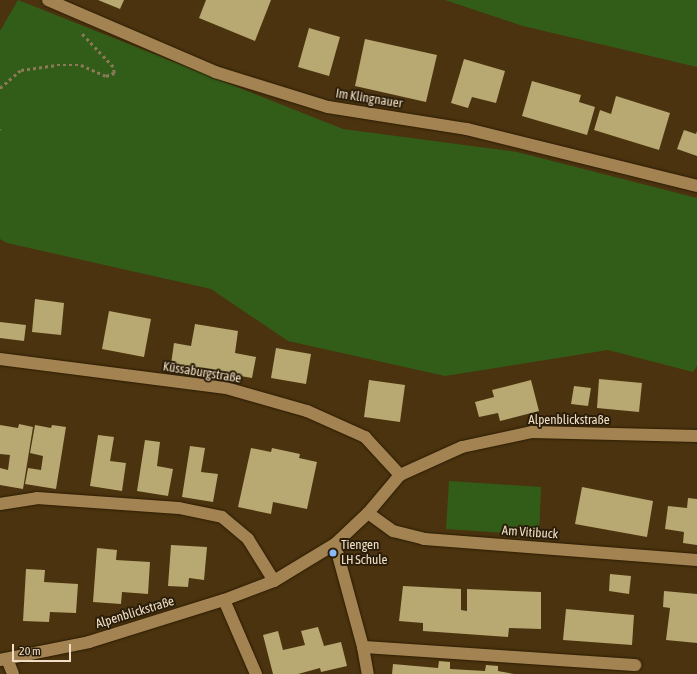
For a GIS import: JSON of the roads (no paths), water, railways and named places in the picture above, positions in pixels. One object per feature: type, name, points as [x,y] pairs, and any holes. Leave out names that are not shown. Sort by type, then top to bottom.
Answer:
[{"type":"street","name":"Im Klingnauer","points":[[48,0],[215,72],[328,107],[467,129],[697,186]]},
{"type":"street","name":"Küssaburgstraße","points":[[0,359],[226,388],[307,411],[365,437],[400,475]]},
{"type":"street","name":"Alpenblickstraße","points":[[13,674],[4,660],[89,642],[224,600],[274,581],[335,544],[368,513],[400,475],[462,448],[532,432],[697,436]]},
{"type":"street","points":[[0,504],[37,498],[179,508],[222,517],[248,539],[274,581]]},
{"type":"street","name":"Am Vitibuck","points":[[368,513],[393,531],[424,539],[697,560]]},
{"type":"street","points":[[335,544],[368,674]]},
{"type":"street","points":[[224,600],[256,674]]},
{"type":"street","points":[[362,647],[635,665]]},
{"type":"place","name":"Tiengen LH Schule","points":[[333,553]]}]
